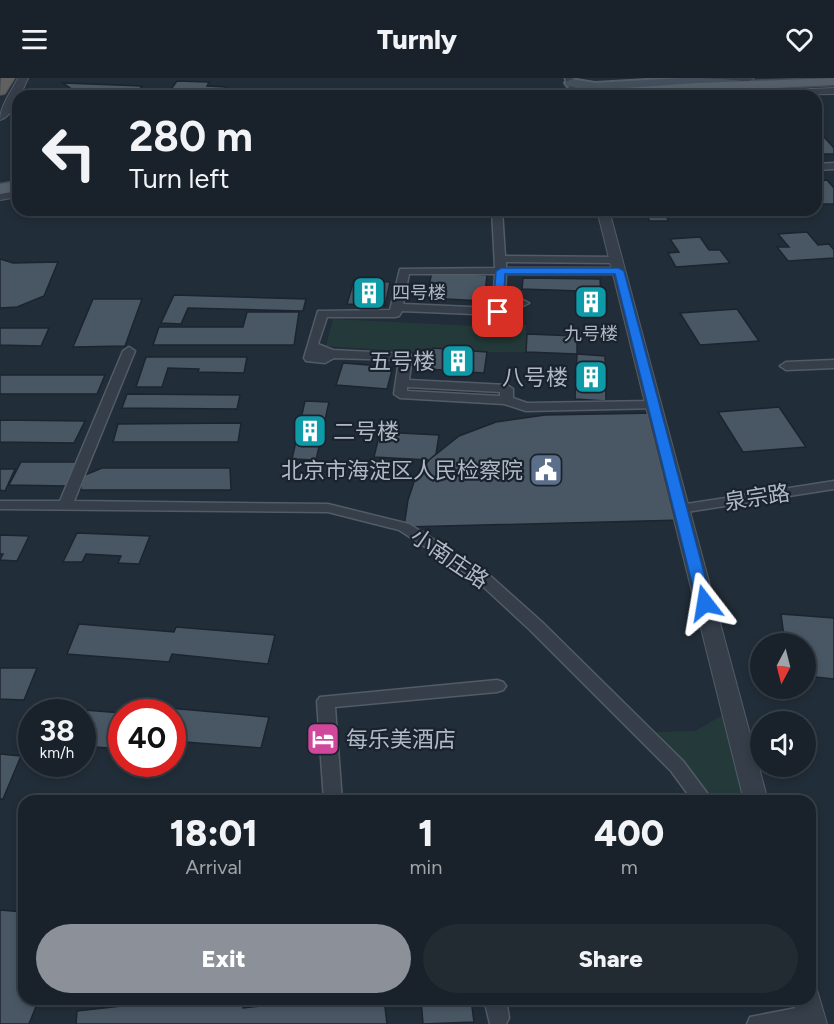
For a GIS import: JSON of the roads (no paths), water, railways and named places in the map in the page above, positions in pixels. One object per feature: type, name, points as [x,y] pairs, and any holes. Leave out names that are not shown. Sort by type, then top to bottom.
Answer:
[{"type":"main road","points":[[572,90],[706,80],[834,81]]},
{"type":"main road","points":[[572,90],[747,81]]},
{"type":"main road","points":[[756,90],[834,86]]},
{"type":"street","points":[[0,117],[12,102]]},
{"type":"street","points":[[397,307],[498,312],[500,265],[497,216]]},
{"type":"street","points":[[605,216],[754,795]]},
{"type":"street","points":[[618,266],[500,265],[404,271],[395,314],[322,313],[310,358],[325,359],[331,354],[406,357],[402,383],[507,389],[506,400],[526,407],[654,405]]},
{"type":"street","points":[[499,301],[523,303]]},
{"type":"street","points":[[65,506],[129,351]]},
{"type":"street","points":[[786,366],[834,364]]},
{"type":"street","name":"泉宗路","points":[[680,508],[834,485]]},
{"type":"street","name":"小南庄路","points":[[0,505],[328,508],[404,527],[481,576],[677,766],[699,795]]},
{"type":"street","points":[[333,795],[326,701],[497,686]]},
{"type":"street","points":[[758,1024],[811,1014]]},
{"type":"place","name":"四号楼","points":[[369,293]]},
{"type":"place","name":"九号楼","points":[[591,302]]},
{"type":"place","name":"五号楼","points":[[458,361]]},
{"type":"place","name":"八号楼","points":[[591,377]]},
{"type":"place","name":"二号楼","points":[[310,431]]},
{"type":"place","name":"北京市海淀区人民检察院","points":[[546,470]]},
{"type":"place","name":"每乐美酒店","points":[[323,739]]}]
